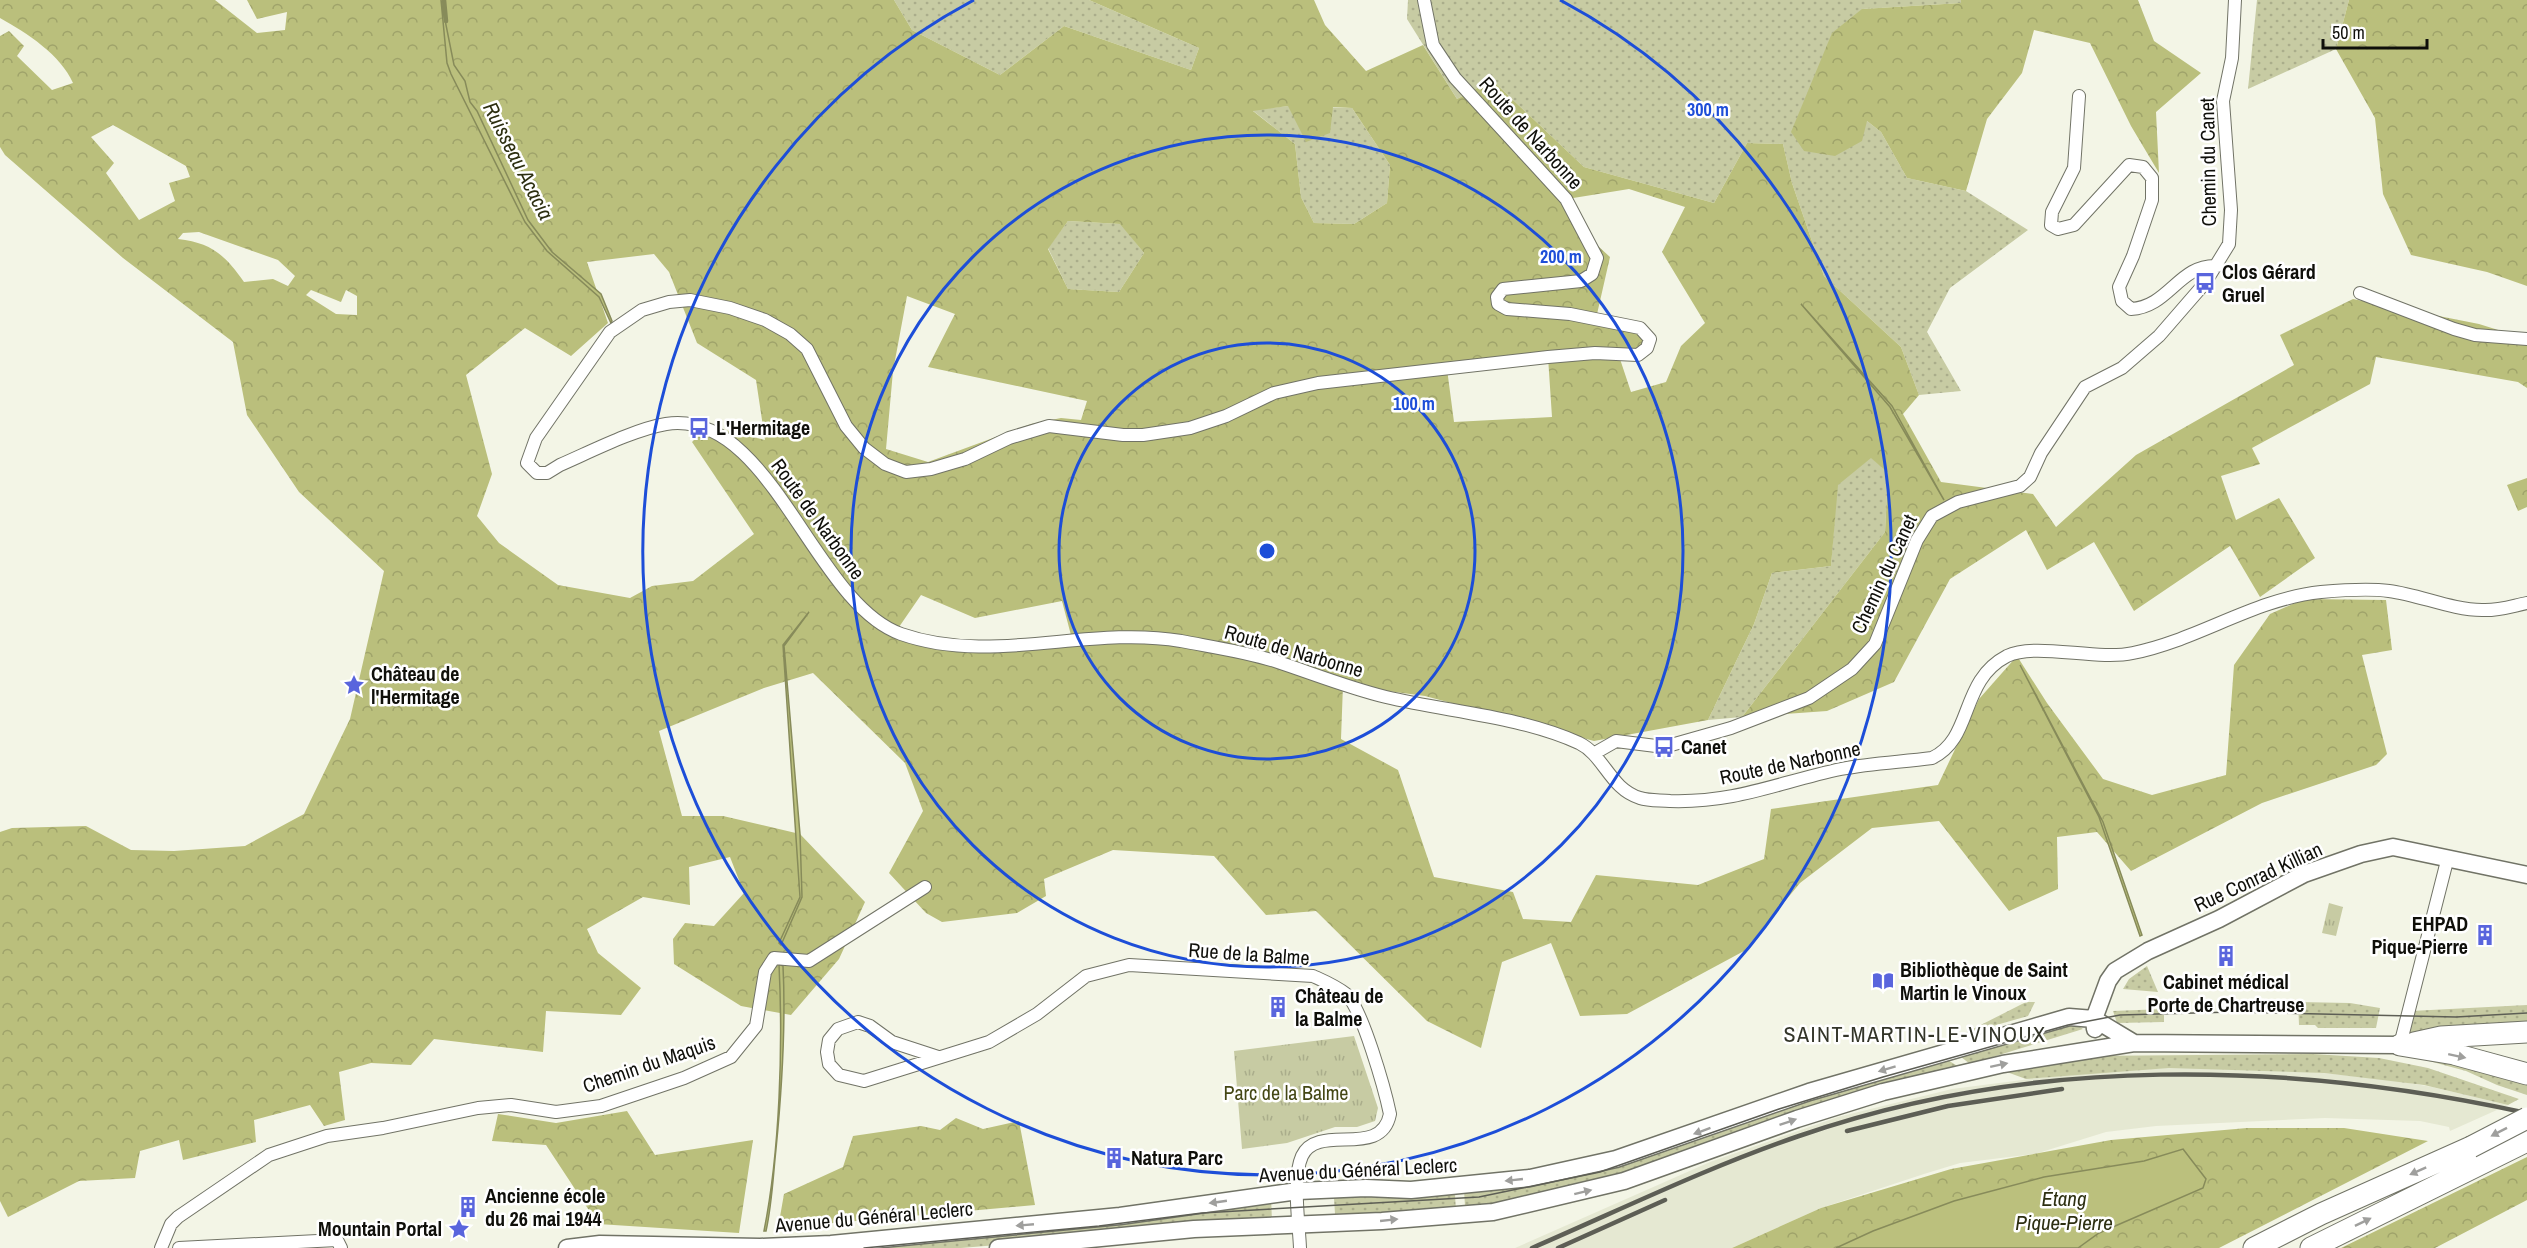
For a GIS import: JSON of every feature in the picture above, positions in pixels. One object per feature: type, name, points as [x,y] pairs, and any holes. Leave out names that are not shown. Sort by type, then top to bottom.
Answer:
[{"type":"highway","points":[[2400,1046],[2441,1037],[2527,1032]]},
{"type":"highway","points":[[2400,1046],[2454,1054],[2527,1074]]},
{"type":"highway","points":[[2254,1248],[2322,1214],[2471,1147],[2527,1118]]},
{"type":"highway","points":[[2311,1248],[2521,1144]]},
{"type":"main road","name":"Rue Conrad Killian","points":[[2095,1024],[2101,998],[2115,970],[2304,874],[2361,854],[2393,847],[2527,875]]},
{"type":"main road","name":"Avenue du Général Leclerc","points":[[567,1248],[600,1244],[760,1247],[831,1244],[1120,1216],[1298,1191],[1366,1188],[1411,1190],[1530,1178],[1575,1170],[1660,1146],[1809,1092],[1943,1051],[2069,1017],[2095,1024]]},
{"type":"main road","points":[[2095,1024],[2134,1043]]},
{"type":"main road","points":[[2095,1024],[2112,1047]]},
{"type":"main road","points":[[2025,1060],[2041,1050],[2084,1042],[2094,1035],[2095,1024]]},
{"type":"main road","points":[[998,1248],[1127,1241],[1299,1225],[1493,1212],[1624,1181],[1797,1119],[1883,1092],[2025,1060],[2134,1043],[2400,1046]]},
{"type":"street","name":"Route de Narbonne","points":[[1424,0],[1433,45],[1450,70],[1566,199],[1597,258],[1592,274],[1581,281],[1503,289],[1497,297],[1498,304],[1506,309],[1570,314],[1640,328],[1650,339],[1647,348],[1638,355],[1595,353],[1548,357],[1318,383],[1274,393],[1226,416],[1190,428],[1123,435],[1049,426],[1009,438],[966,459],[932,470],[906,472],[885,464],[864,448],[846,426],[807,349],[790,334],[765,320],[730,308],[690,300],[669,302],[642,310],[616,326],[536,438],[527,463],[537,473],[547,473],[599,448],[665,424],[687,424],[707,431],[749,457],[771,483],[797,524],[851,597],[881,624],[896,633],[925,642],[968,648],[996,648],[1142,636],[1177,640],[1275,661],[1327,681],[1383,696],[1515,722],[1579,743],[1595,753],[1610,778],[1638,798],[1680,801],[1750,795],[1842,769],[1932,758],[1945,752],[1953,743],[1975,685],[1991,667],[2008,656],[2023,651],[2098,657],[2132,653],[2178,640],[2251,609],[2293,597],[2322,592],[2388,591],[2481,610],[2501,609],[2527,603]]},
{"type":"street","name":"Chemin du Canet","points":[[1595,753],[1616,741],[1664,747],[1731,728],[1809,698],[1852,669],[1875,644],[1917,540],[1932,516],[1958,502],[2020,486],[2030,477],[2041,453],[2085,387],[2122,368],[2159,336],[2217,266],[2229,244],[2231,210],[2223,101],[2232,58],[2235,0]]},
{"type":"street","points":[[2079,96],[2074,168],[2052,212],[2051,225],[2058,229],[2074,225],[2129,165],[2143,167],[2152,178],[2152,200],[2133,256],[2119,287],[2122,301],[2131,309],[2148,308],[2189,274],[2204,265],[2217,266]]},
{"type":"street","points":[[2360,292],[2475,335],[2527,339]]},
{"type":"street","points":[[2400,1046],[2448,857]]},
{"type":"street","name":"Chemin du Maquis","points":[[161,1248],[171,1224],[178,1216],[269,1155],[327,1136],[383,1128],[478,1108],[511,1105],[556,1112],[601,1106],[684,1078],[732,1057],[756,1026],[765,972],[774,958],[809,961],[925,887]]},
{"type":"street","name":"Rue de la Balme","points":[[938,1057],[892,1042],[870,1026],[858,1022],[838,1029],[829,1040],[827,1052],[830,1064],[839,1075],[846,1079],[864,1081],[989,1042],[1037,1014],[1086,976],[1129,965],[1313,976],[1348,995],[1359,1016],[1390,1113],[1388,1125],[1370,1137],[1322,1142],[1309,1148],[1303,1155],[1298,1191],[1300,1248]]},
{"type":"street","points":[[179,1248],[337,1240],[341,1248]]},
{"type":"shaded area","points":[[2178,1067],[2312,1072],[2386,1079],[2508,1105],[2450,1131],[2449,1127],[2420,1121],[2325,1118],[2156,1126],[2106,1132],[2035,1154],[1960,1163],[1924,1174],[1821,1208],[1732,1248],[1515,1248],[1710,1162],[1838,1117],[1952,1089],[2076,1073]]},
{"type":"green space","points":[[0,0],[215,0],[257,33],[285,30],[287,12],[257,19],[247,0],[894,0],[912,30],[1000,75],[1064,26],[1191,70],[1199,48],[1089,0],[1314,0],[1325,25],[1366,71],[1423,45],[1457,99],[1492,80],[1584,167],[1714,203],[1747,143],[1783,144],[1792,183],[1824,276],[1901,347],[1919,395],[1903,414],[1941,482],[2033,494],[2056,527],[2136,455],[2294,365],[2280,335],[2353,299],[2479,324],[2527,339],[2527,388],[2518,382],[2376,357],[2370,384],[2252,448],[2260,464],[2221,476],[2236,520],[2279,498],[2315,558],[2260,597],[2230,546],[2134,611],[2094,542],[2047,570],[2026,530],[1950,579],[1894,682],[1827,711],[1742,717],[1885,532],[1888,473],[1871,458],[1838,485],[1831,566],[1772,573],[1754,624],[1708,720],[1594,741],[1425,696],[1343,685],[1341,739],[1398,770],[1434,877],[1513,892],[1523,919],[1571,922],[1596,875],[1698,885],[1764,859],[1771,809],[1938,785],[1979,699],[2017,656],[2047,703],[2103,779],[2152,795],[2226,775],[2234,665],[2270,614],[2304,599],[2386,600],[2392,650],[2362,655],[2387,754],[2376,765],[2262,803],[2131,871],[2097,832],[2057,837],[2058,889],[2009,911],[1939,821],[1872,828],[1800,883],[1744,951],[1627,1014],[1580,1016],[1551,943],[1502,962],[1481,1048],[1427,1021],[1316,911],[1266,915],[1214,856],[1113,850],[1044,879],[1046,896],[1017,913],[942,922],[926,913],[889,873],[923,811],[905,763],[813,673],[764,688],[659,731],[682,816],[723,816],[800,834],[865,902],[839,959],[791,1015],[741,1006],[674,964],[673,939],[685,923],[714,926],[744,893],[730,857],[689,867],[690,905],[643,897],[587,929],[598,953],[641,988],[621,1015],[546,1011],[543,1052],[434,1039],[411,1065],[371,1063],[339,1072],[345,1120],[324,1126],[310,1105],[254,1120],[256,1142],[183,1160],[179,1140],[140,1151],[135,1178],[79,1181],[8,1217],[0,1201],[0,832],[12,828],[86,826],[131,850],[174,851],[245,846],[304,814],[350,719],[384,571],[299,492],[247,415],[233,342],[123,258],[5,155],[0,147],[0,36],[9,31],[24,46],[17,56],[52,90],[73,83],[68,73],[52,54],[0,18]],"holes":[[[1288,106],[1306,142],[1330,133],[1333,107],[1352,108],[1390,165],[1387,203],[1354,224],[1314,223],[1301,197],[1295,144],[1253,111]],[[113,125],[186,166],[190,177],[169,183],[175,201],[139,220],[106,173],[114,163],[91,137]],[[1629,189],[1685,207],[1662,252],[1705,323],[1681,346],[1666,382],[1631,392],[1619,356],[1647,348],[1640,328],[1595,323],[1610,257],[1587,236],[1567,199]],[[1068,221],[1120,224],[1144,253],[1119,292],[1068,289],[1048,249]],[[199,232],[278,260],[295,276],[288,286],[273,279],[244,282],[217,252],[190,241],[178,239],[183,233]],[[654,254],[669,272],[697,343],[756,380],[765,440],[709,426],[692,442],[754,534],[693,581],[652,586],[630,598],[558,585],[499,543],[477,516],[492,474],[466,375],[525,328],[571,356],[608,323],[587,262]],[[311,290],[341,302],[346,290],[357,296],[357,315],[336,314],[306,295]],[[907,296],[955,314],[928,367],[1087,401],[1081,420],[1061,418],[1031,424],[928,462],[886,449],[893,371]],[[1548,357],[1552,417],[1454,422],[1447,369]],[[921,595],[975,618],[1062,601],[1072,639],[960,650],[899,627]]]},
{"type":"green space","points":[[894,0],[1089,0],[1199,48],[1191,70],[1064,26],[1000,75],[912,30]]},
{"type":"green space","points":[[1408,0],[1961,0],[1961,3],[1862,9],[1867,121],[1881,132],[1907,178],[1966,191],[2028,230],[1950,288],[1927,332],[1961,391],[1919,395],[1901,347],[1824,276],[1792,183],[1783,144],[1747,143],[1714,203],[1584,167],[1492,80],[1457,99],[1407,19]]},
{"type":"green space","points":[[1961,0],[2138,0],[2154,41],[2201,73],[2156,112],[2159,173],[2131,126],[2090,43],[2034,30],[2022,73],[1987,119],[1966,191],[1907,178],[1881,132],[1867,121],[1862,141],[1835,156],[1804,151],[1791,132],[1832,33],[1862,9],[1961,3]]},
{"type":"green space","points":[[2257,0],[2349,0],[2336,49],[2248,89]]},
{"type":"green space","points":[[2349,0],[2527,0],[2527,286],[2487,272],[2411,255],[2383,194],[2375,118],[2336,49]]},
{"type":"green space","points":[[1288,106],[1352,108],[1390,165],[1387,203],[1354,224],[1314,223],[1301,197],[1295,144],[1252,110]]},
{"type":"green space","points":[[1068,221],[1121,224],[1144,253],[1119,292],[1068,289],[1048,248]]},
{"type":"green space","points":[[1871,457],[1888,473],[1885,532],[1742,717],[1708,720],[1754,624],[1772,573],[1831,566],[1837,485]]},
{"type":"green space","points":[[2527,478],[2527,507],[2518,511],[2507,485]]},
{"type":"green space","points":[[2329,903],[2343,907],[2336,936],[2322,933]]},
{"type":"green space","points":[[2147,966],[2158,992],[2123,989],[2129,979]]},
{"type":"green space","points":[[2026,1002],[2035,1002],[2028,1016],[1961,1035]]},
{"type":"green space","points":[[2298,1002],[2350,1003],[2380,1008],[2376,1028],[2318,1028],[2315,1025],[2299,1025]]},
{"type":"green space","points":[[2527,1005],[2527,1026],[2409,1034],[2411,1011]]},
{"type":"green space","points":[[2164,1009],[2164,1022],[2117,1023],[2113,1011]]},
{"type":"green space","points":[[2069,1020],[2083,1029],[1970,1064],[1956,1053]]},
{"type":"green space","name":"Parc de la Balme","points":[[1354,1036],[1378,1108],[1375,1121],[1357,1127],[1335,1127],[1287,1143],[1242,1149],[1234,1051]]},
{"type":"green space","points":[[2313,1054],[2379,1058],[2428,1068],[2519,1099],[2508,1105],[2424,1085],[2324,1073],[2169,1068],[2026,1079],[2004,1071],[2082,1056]]},
{"type":"green space","points":[[2403,1054],[2481,1069],[2527,1084],[2527,1095],[2466,1071]]},
{"type":"green space","points":[[1943,1057],[1959,1067],[1622,1178],[1475,1210],[1473,1205],[1465,1206],[1464,1190],[1492,1188]]},
{"type":"green space","points":[[627,1111],[655,1155],[753,1140],[739,1233],[598,1224],[546,1145],[492,1141],[498,1114],[556,1123]]},
{"type":"green space","points":[[956,1118],[983,1129],[1019,1121],[1035,1205],[778,1228],[784,1194],[843,1167],[853,1136],[921,1126],[940,1130]]},
{"type":"green space","points":[[2247,1128],[2344,1128],[2428,1141],[2219,1248],[2078,1248],[2099,1233],[2203,1188],[2206,1179],[2183,1149],[2144,1161],[2044,1177],[1954,1201],[1873,1231],[1836,1248],[1732,1248],[1821,1208],[1951,1169],[2111,1140]]},
{"type":"green space","points":[[2527,1157],[2527,1200],[2435,1248],[2341,1248]]},
{"type":"green space","points":[[1441,1192],[1441,1195],[1455,1195],[1456,1211],[1349,1217],[1349,1213],[1335,1214],[1334,1198]]},
{"type":"green space","points":[[1271,1196],[1272,1222],[961,1248],[817,1248]]},
{"type":"water","points":[[441,0],[454,65],[465,81],[470,102],[477,111],[528,220],[552,252],[601,294],[611,323],[599,297],[547,251],[525,222],[451,74],[447,63]]},
{"type":"water","points":[[1801,304],[1892,406],[1944,500],[1890,407]]},
{"type":"water","points":[[809,612],[784,646],[800,834],[802,897],[781,945],[779,943],[800,897],[783,645]]},
{"type":"water","points":[[2020,665],[2103,822],[2142,935],[2140,936],[2099,817]]},
{"type":"water","points":[[779,964],[783,966],[784,989],[782,1080],[771,1201],[766,1231],[764,1231],[774,1167],[779,1098],[781,1029]]},
{"type":"water","name":"Étang Pique-Pierre","points":[[2183,1149],[2206,1179],[2203,1188],[2099,1233],[2078,1248],[1836,1248],[1873,1231],[1954,1201],[2044,1177],[2144,1161]]},
{"type":"waterway","name":"Ruisseau Acacia","points":[[444,0],[446,21]]},
{"type":"tram line","points":[[864,1248],[1099,1226],[1202,1213],[1479,1197],[1600,1172],[1779,1109],[1883,1077],[2068,1025],[2120,1015],[2232,1012],[2456,1017],[2527,1013]]},
{"type":"railway","points":[[1532,1248],[1698,1175],[1799,1136],[1887,1110],[1977,1091],[2069,1079],[2161,1075],[2253,1076],[2345,1083],[2437,1096],[2527,1113]]},
{"type":"railway","points":[[1847,1131],[1948,1106],[2062,1089]]},
{"type":"railway","points":[[1558,1248],[1665,1200]]},
{"type":"place","name":"Clos Gérard Gruel","points":[[2205,283]]},
{"type":"place","name":"L'Hermitage","points":[[699,428]]},
{"type":"place","name":"Château de l'Hermitage","points":[[354,685]]},
{"type":"place","name":"Canet","points":[[1664,747]]},
{"type":"place","name":"EHPAD Pique-Pierre","points":[[2485,935]]},
{"type":"place","name":"Cabinet médical Porte de Chartreuse","points":[[2226,956]]},
{"type":"place","name":"Bibliothèque de Saint Martin le Vinoux","points":[[1883,981]]},
{"type":"place","name":"Château de la Balme","points":[[1278,1007]]},
{"type":"place","name":"Natura Parc","points":[[1114,1158]]},
{"type":"place","name":"Ancienne école du 26 mai 1944","points":[[468,1207]]},
{"type":"place","name":"Mountain Portal","points":[[459,1229]]},
{"type":"district","name":"SAINT-MARTIN-LE-VINOUX","points":[[1915,1034]]}]
